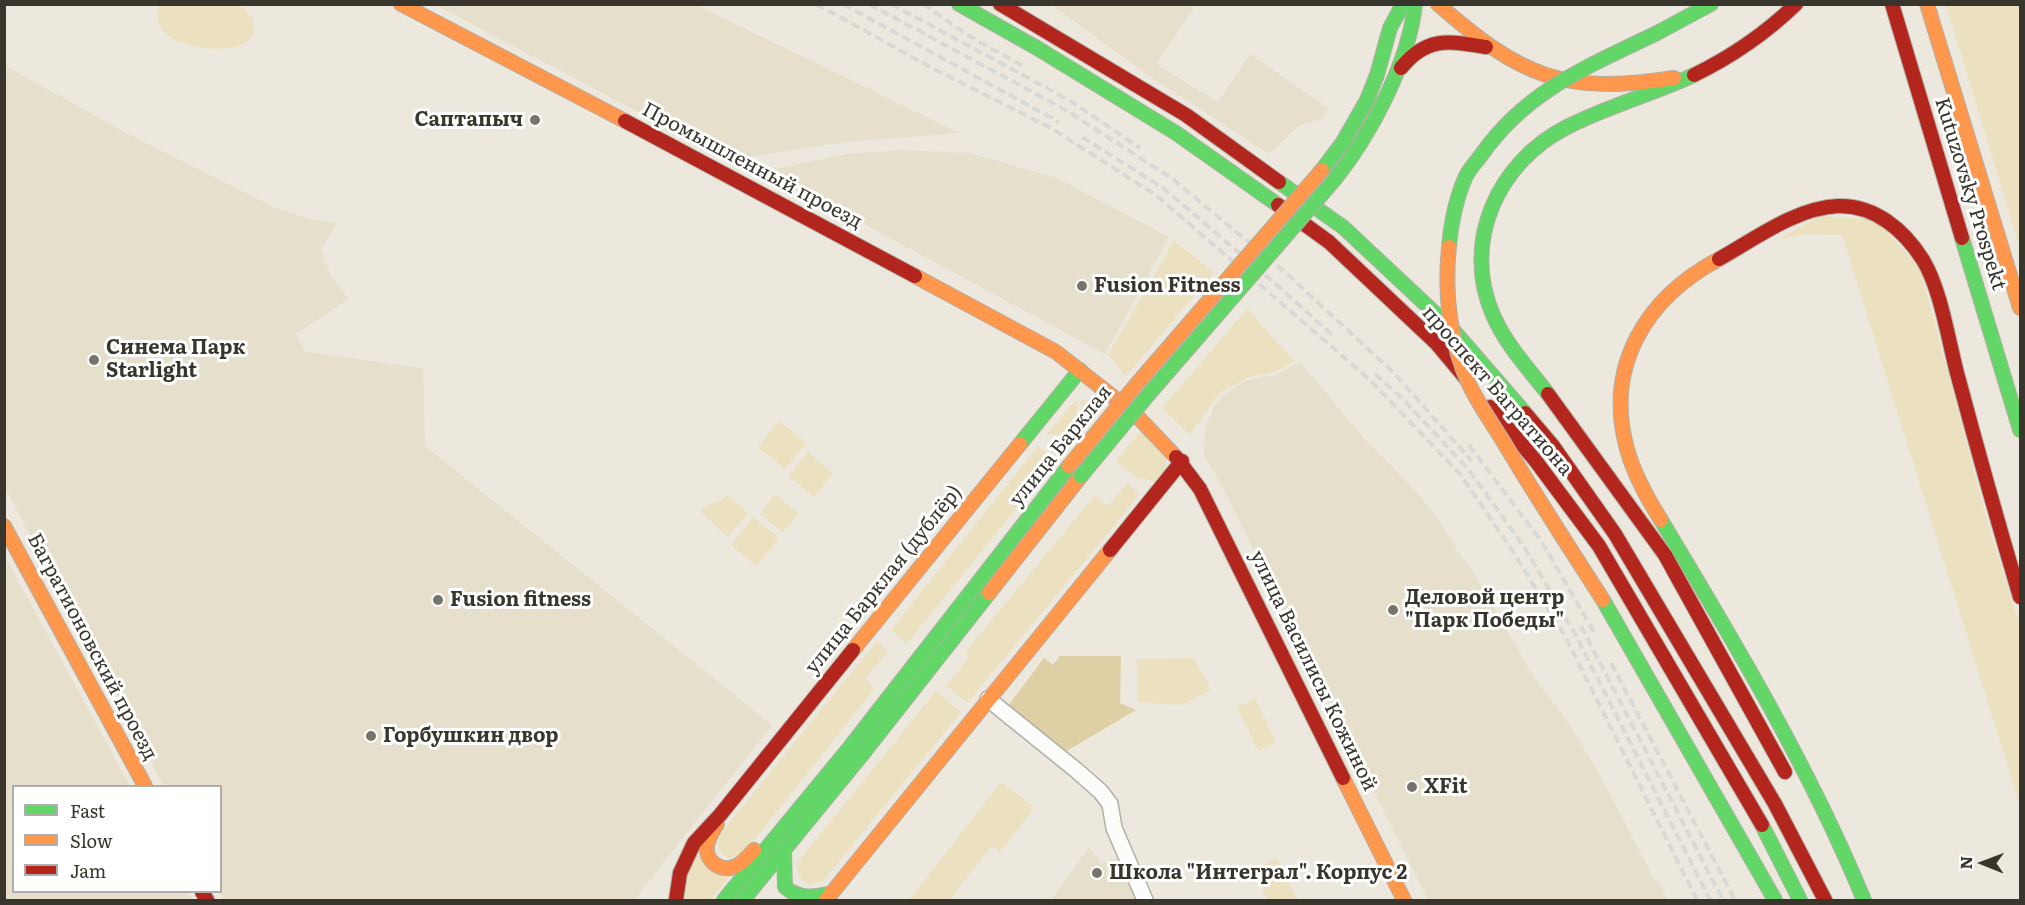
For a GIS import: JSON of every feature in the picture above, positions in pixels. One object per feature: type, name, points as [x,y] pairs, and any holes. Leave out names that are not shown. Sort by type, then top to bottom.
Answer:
[{"type":"main road","name":"Промышленный проезд","points":[[400,4],[856,243],[1056,352],[1161,439],[1182,461]]},
{"type":"main road","name":"проспект Багратиона","points":[[959,4],[1037,48],[1176,133],[1329,243],[1437,344],[1535,460],[1599,546],[1756,812],[1800,900]]},
{"type":"main road","name":"проспект Багратиона","points":[[1000,4],[1186,115],[1343,227],[1453,330],[1553,446],[1616,534],[1775,804],[1825,900]]},
{"type":"main road","points":[[1390,28],[1394,4]]},
{"type":"main road","name":"улица Барклая","points":[[724,900],[915,664],[1069,466],[1149,369],[1323,170],[1349,134],[1367,100],[1377,75],[1390,28],[1402,4]]},
{"type":"main road","name":"улица Барклая","points":[[743,900],[874,740],[1081,476],[1335,179],[1368,133],[1389,89],[1412,24],[1415,4]]},
{"type":"main road","points":[[1438,4],[1488,48],[1530,71],[1558,80],[1600,86],[1634,84],[1697,73]]},
{"type":"main road","points":[[1711,4],[1572,74],[1524,106],[1495,135],[1466,176],[1451,225],[1446,271],[1449,310],[1456,346],[1470,386],[1528,484],[1604,600],[1775,900]]},
{"type":"main road","points":[[1794,787],[1660,549],[1503,333],[1489,306],[1483,280],[1482,250],[1486,220],[1496,193],[1510,171],[1547,137],[1574,123],[1650,94],[1730,57],[1760,37],[1796,4]]},
{"type":"main road","name":"Kutuzovsky Prospekt","points":[[1892,4],[2020,430]]},
{"type":"main road","name":"Kutuzovsky Prospekt","points":[[1927,4],[2020,308]]},
{"type":"main road","points":[[1389,89],[1410,55],[1431,43],[1444,41],[1488,48]]},
{"type":"main road","points":[[1864,900],[1831,824],[1762,693],[1630,460],[1622,426],[1623,381],[1629,353],[1642,327],[1656,307],[1682,282],[1787,221],[1819,209],[1842,207],[1865,210],[1887,220],[1907,236],[1922,256],[1932,278],[2020,597]]},
{"type":"main road","name":"улица Барклая (дублёр)","points":[[676,900],[681,866],[687,850],[720,815],[1080,370]]},
{"type":"main road","points":[[784,851],[785,894],[801,898],[829,897],[1182,461]]},
{"type":"main road","name":"улица Василисы Кожиной","points":[[1182,461],[1200,489],[1240,568],[1404,900]]},
{"type":"main road","name":"Багратионовский проезд","points":[[4,526],[145,785]]},
{"type":"main road","name":"улица Барклая (дублёр)","points":[[720,815],[707,843],[707,851],[712,862],[725,868],[737,866],[784,827]]},
{"type":"main road","points":[[1811,818],[1858,900]]},
{"type":"street","points":[[988,699],[1101,792],[1110,804],[1114,828],[1145,900]]},
{"type":"shaded area","points":[[158,5],[240,5],[253,20],[251,38],[242,45],[212,49],[180,42],[160,27]]},
{"type":"shaded area","points":[[436,5],[696,5],[960,133],[845,142],[731,161]]},
{"type":"shaded area","points":[[1052,5],[1196,5],[1156,64],[1218,102],[1250,54],[1328,108],[1324,117],[1299,126],[1269,154],[1148,75]]},
{"type":"shaded area","points":[[1946,5],[2020,5],[2020,248]]},
{"type":"shaded area","points":[[4,65],[139,140],[273,207],[309,219],[337,223],[321,250],[330,274],[348,299],[296,334],[305,352],[423,368],[425,446],[772,725],[634,900],[224,900],[220,893],[222,785],[163,785],[5,488]]},
{"type":"shaded area","points":[[902,150],[970,153],[1056,178],[1169,237],[1105,354],[766,171],[847,154]]},
{"type":"shaded area","points":[[1820,216],[1876,220],[1920,268],[1989,527],[2020,626],[2020,805],[1842,235],[1808,234],[1778,239]]},
{"type":"shaded area","points":[[1174,241],[1214,272],[1126,376],[1108,355]]},
{"type":"shaded area","points":[[1248,308],[1295,361],[1273,373],[1252,376],[1220,392],[1190,435],[1162,408]]},
{"type":"shaded area","points":[[1300,362],[1363,437],[1419,495],[1438,519],[1462,558],[1467,562],[1535,679],[1570,725],[1596,768],[1656,882],[1658,881],[1668,900],[1428,900],[1220,482],[1204,456],[1205,429],[1213,408],[1222,397],[1246,381],[1274,376]]},
{"type":"shaded area","points":[[1088,399],[1099,410],[1080,432],[1081,400]]},
{"type":"shaded area","points":[[1075,401],[1078,401],[1075,434],[1077,435],[1072,440],[1063,434],[1046,435]]},
{"type":"shaded area","points":[[779,421],[806,443],[785,469],[758,447]]},
{"type":"shaded area","points":[[1142,430],[1167,450],[1165,476],[1158,486],[1151,480],[1137,478],[1116,460]]},
{"type":"shaded area","points":[[1038,446],[1055,460],[907,644],[891,630]]},
{"type":"shaded area","points":[[808,452],[833,473],[814,497],[788,476]]},
{"type":"shaded area","points":[[1127,483],[1140,494],[967,703],[946,686],[970,656],[965,652],[1095,495],[1108,506]]},
{"type":"shaded area","points":[[775,494],[799,513],[783,533],[760,514]]},
{"type":"shaded area","points":[[727,495],[749,513],[728,537],[700,512]]},
{"type":"shaded area","points":[[753,517],[779,538],[757,566],[731,545]]},
{"type":"shaded area","points":[[4,555],[129,785],[12,785],[12,893],[188,893],[192,900],[5,900]]},
{"type":"shaded area","points":[[877,641],[888,651],[865,679],[875,688],[744,853],[730,858],[723,854],[719,848],[721,833]]},
{"type":"shaded area","points":[[1060,656],[1121,656],[1120,703],[1136,710],[1065,752],[1008,706],[1044,658],[1053,665]]},
{"type":"shaded area","points":[[1194,658],[1211,690],[1182,705],[1137,702],[1137,659]]},
{"type":"shaded area","points":[[936,691],[961,712],[823,881],[808,884],[799,876],[796,864]]},
{"type":"shaded area","points":[[1255,698],[1276,742],[1258,751],[1237,707]]},
{"type":"shaded area","points":[[1001,782],[1035,808],[1000,852],[992,846],[949,900],[909,900]]},
{"type":"shaded area","name":"Школа \"Интеграл\". Корпус 2","points":[[1089,847],[1102,864],[1116,857],[1137,900],[1051,900]]},
{"type":"shaded area","points":[[696,854],[731,875],[710,900],[685,900],[688,871]]},
{"type":"shaded area","points":[[1277,858],[1298,900],[1268,900],[1253,870]]},
{"type":"railway","points":[[816,4],[934,69],[1051,128],[1157,196],[1369,379],[1460,474],[1512,550],[1565,636],[1697,900]]},
{"type":"railway","points":[[843,4],[1059,122]]},
{"type":"railway","points":[[869,4],[1064,109],[1170,177],[1286,273],[1394,373],[1472,461]]},
{"type":"railway","points":[[891,4],[1069,100],[1140,148]]},
{"type":"railway","points":[[923,4],[969,36],[1025,67]]},
{"type":"railway","points":[[1082,137],[1163,188],[1333,336]]},
{"type":"railway","points":[[1375,374],[1403,399],[1468,469],[1525,548],[1574,632],[1710,900]]},
{"type":"railway","points":[[1469,445],[1542,542],[1595,634]]},
{"type":"railway","points":[[1581,626],[1723,900]]},
{"type":"railway","points":[[1611,663],[1735,900]]},
{"type":"traffic: fast","points":[[959,4],[1037,48],[1176,133],[1278,205]]},
{"type":"traffic: fast","points":[[1322,170],[1343,142],[1367,100],[1377,75],[1390,28],[1403,4]]},
{"type":"traffic: fast","points":[[1335,179],[1375,119],[1397,73],[1415,4]]},
{"type":"traffic: fast","points":[[1657,33],[1711,4]]},
{"type":"traffic: fast","points":[[1449,247],[1454,211],[1466,176],[1500,132],[1539,96],[1561,82],[1657,33]]},
{"type":"traffic: fast","points":[[1548,394],[1498,326],[1484,287],[1481,260],[1484,233],[1492,207],[1505,183],[1522,161],[1543,142],[1567,127],[1614,106],[1694,75]]},
{"type":"traffic: fast","points":[[1081,476],[1335,179]]},
{"type":"traffic: fast","points":[[1279,182],[1343,227],[1453,330],[1525,413]]},
{"type":"traffic: fast","points":[[1962,238],[2020,430]]},
{"type":"traffic: fast","points":[[1020,444],[1080,370]]},
{"type":"traffic: fast","points":[[724,900],[850,747],[1069,466]]},
{"type":"traffic: fast","points":[[1661,520],[1770,706],[1843,851],[1864,900]]},
{"type":"traffic: fast","points":[[743,900],[861,756],[989,593]]},
{"type":"traffic: fast","points":[[1603,600],[1775,900]]},
{"type":"traffic: fast","points":[[1762,825],[1800,900]]},
{"type":"traffic: fast","points":[[784,851],[785,887],[802,896],[832,893]]},
{"type":"traffic: slow","points":[[401,4],[625,121]]},
{"type":"traffic: slow","points":[[1438,4],[1494,49],[1546,75],[1602,84],[1674,78]]},
{"type":"traffic: slow","points":[[1927,4],[2020,308]]},
{"type":"traffic: slow","points":[[1069,466],[1135,386],[1322,170]]},
{"type":"traffic: slow","points":[[1449,247],[1447,282],[1450,318],[1463,370],[1481,407],[1603,600]]},
{"type":"traffic: slow","points":[[1661,520],[1641,486],[1627,449],[1621,419],[1621,390],[1627,363],[1637,338],[1652,314],[1671,293],[1693,275],[1719,259]]},
{"type":"traffic: slow","points":[[915,276],[1056,352],[1135,414],[1176,457]]},
{"type":"traffic: slow","points":[[853,650],[1020,444]]},
{"type":"traffic: slow","points":[[989,593],[1081,476]]},
{"type":"traffic: slow","points":[[4,526],[144,785]]},
{"type":"traffic: slow","points":[[826,900],[1110,550]]},
{"type":"traffic: slow","points":[[1343,778],[1404,900]]},
{"type":"traffic: slow","points":[[717,824],[707,846],[709,857],[715,865],[731,868],[744,861],[754,850]]},
{"type":"traffic: jam","points":[[1000,4],[1186,115],[1279,182]]},
{"type":"traffic: jam","points":[[1694,75],[1748,43],[1796,4]]},
{"type":"traffic: jam","points":[[1892,4],[1962,238]]},
{"type":"traffic: jam","points":[[1401,68],[1420,50],[1439,43],[1461,43],[1486,47]]},
{"type":"traffic: jam","points":[[625,121],[915,276]]},
{"type":"traffic: jam","points":[[1278,205],[1329,242],[1437,344],[1468,381]]},
{"type":"traffic: jam","points":[[1719,259],[1791,218],[1806,212],[1838,206],[1864,210],[1876,215],[1898,229],[1907,239],[1923,260],[1935,286],[2020,597]]},
{"type":"traffic: jam","points":[[1548,394],[1665,555],[1785,772]]},
{"type":"traffic: jam","points":[[1490,407],[1535,460],[1599,546],[1762,825]]},
{"type":"traffic: jam","points":[[1525,413],[1553,446],[1615,534],[1775,804],[1825,900]]},
{"type":"traffic: jam","points":[[1176,457],[1200,489],[1343,778]]},
{"type":"traffic: jam","points":[[1110,550],[1182,461]]},
{"type":"traffic: jam","points":[[676,900],[680,873],[694,843],[720,815],[853,650]]},
{"type":"traffic: jam","points":[[203,893],[207,900]]},
{"type":"place","name":"Саптапыч","points":[[535,120]]},
{"type":"place","name":"Fusion Fitness","points":[[1082,286]]},
{"type":"place","name":"Синема Парк Starlight","points":[[94,360]]},
{"type":"place","name":"Fusion fitness","points":[[438,600]]},
{"type":"place","name":"Деловой центр \"Парк Победы\"","points":[[1393,610]]},
{"type":"place","name":"Горбушкин двор","points":[[371,736]]},
{"type":"place","name":"XFit","points":[[1412,787]]},
{"type":"place","name":"Школа \"Интеграл\". Корпус 2","points":[[1097,873]]}]
